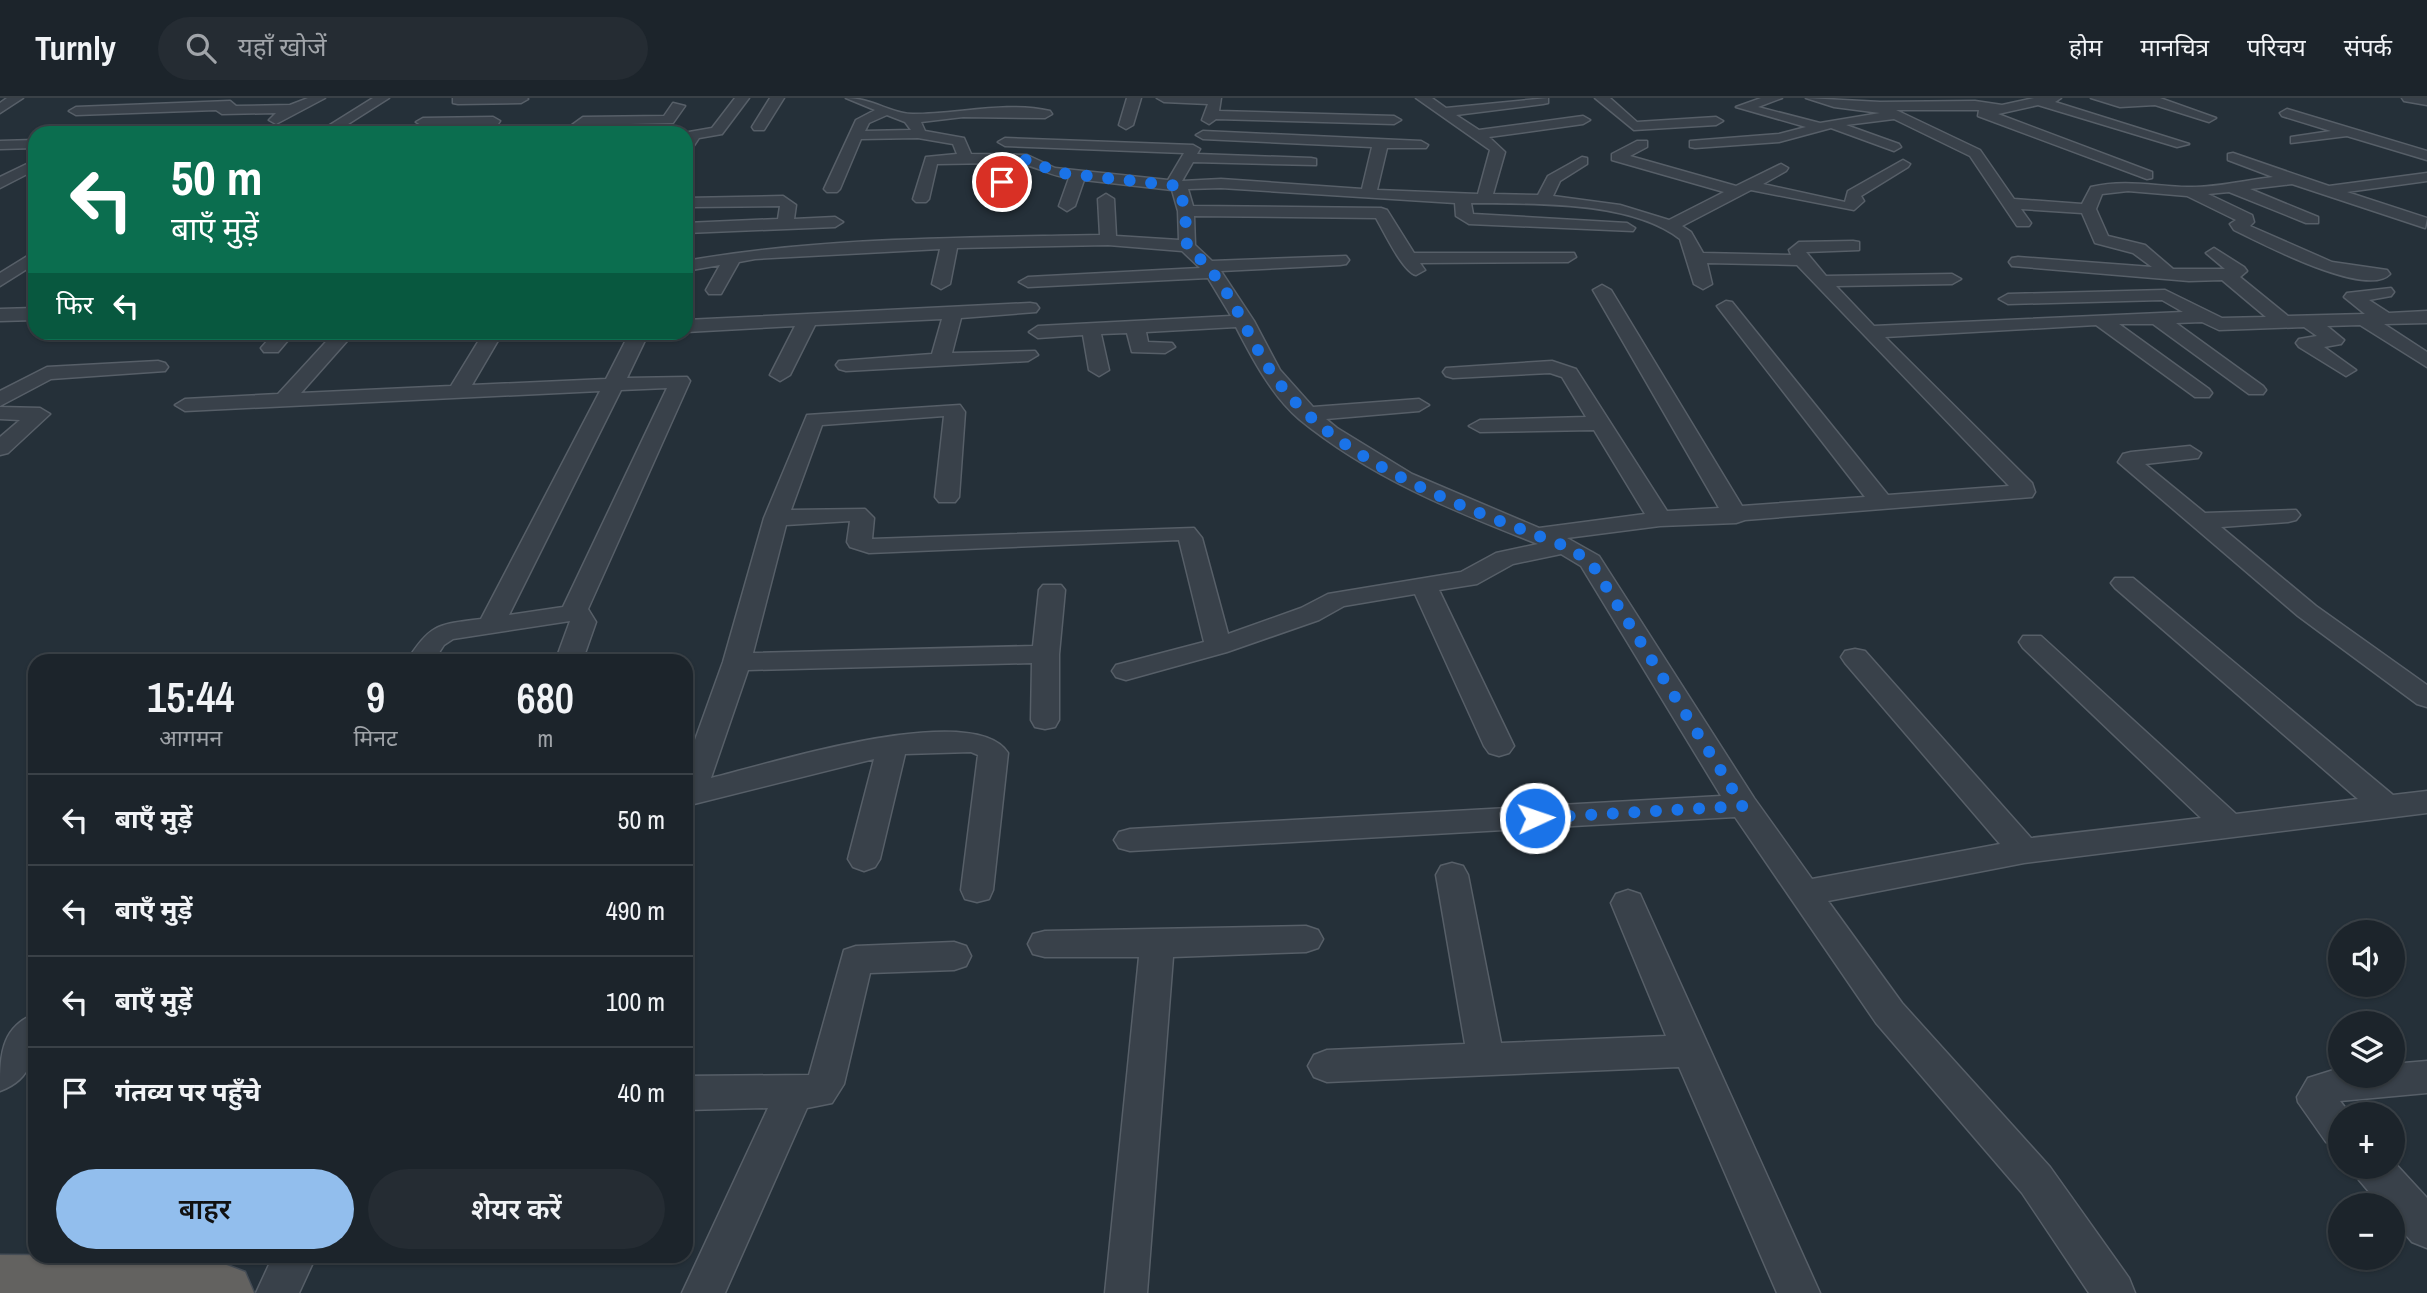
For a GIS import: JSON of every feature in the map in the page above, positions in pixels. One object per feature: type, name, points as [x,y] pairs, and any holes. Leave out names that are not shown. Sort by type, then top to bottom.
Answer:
[{"type":"highway","points":[[0,1284],[125,1282],[224,1293]]},
{"type":"street","points":[[3,116],[16,98]]},
{"type":"street","points":[[95,98],[75,111],[231,104],[290,109],[301,108],[318,98]]},
{"type":"street","points":[[336,126],[382,98]]},
{"type":"street","points":[[693,136],[717,131],[742,98]]},
{"type":"street","points":[[760,127],[777,98]]},
{"type":"street","points":[[856,135],[914,126],[963,113],[1042,120],[1053,98]]},
{"type":"street","points":[[1126,125],[1134,98]]},
{"type":"street","points":[[1164,98],[1217,101],[1203,135],[1191,153],[1179,194],[1187,247]]},
{"type":"street","points":[[1423,98],[1481,134],[1498,152],[1484,198]]},
{"type":"street","points":[[1602,98],[1631,125],[1716,121]]},
{"type":"street","points":[[1775,98],[1743,107],[1824,125],[1894,147]]},
{"type":"street","points":[[1813,98],[1840,106],[1958,101],[1998,108]]},
{"type":"street","points":[[1894,98],[1908,103]]},
{"type":"street","points":[[2054,98],[1998,108],[1984,114],[2147,175]]},
{"type":"street","points":[[2098,98],[2120,103],[2156,101],[2209,118]]},
{"type":"street","points":[[2409,98],[2427,101]]},
{"type":"street","points":[[458,100],[521,99]]},
{"type":"street","points":[[487,126],[521,99]]},
{"type":"street","points":[[1445,112],[1543,100]]},
{"type":"street","points":[[2038,101],[2182,144]]},
{"type":"street","points":[[2300,102],[2374,125]]},
{"type":"street","points":[[831,249],[835,196],[870,103],[914,126],[981,148],[1027,159],[1052,172],[1179,194],[1379,212],[1385,215],[1412,264],[1568,257]]},
{"type":"street","points":[[205,122],[231,104]]},
{"type":"street","points":[[1874,104],[1975,153],[2023,223]]},
{"type":"street","points":[[577,126],[583,121],[668,120],[678,106]]},
{"type":"street","points":[[276,120],[290,109]]},
{"type":"street","points":[[106,126],[133,110]]},
{"type":"street","points":[[2287,113],[2427,156]]},
{"type":"street","points":[[1695,144],[1779,138],[1824,125],[1895,115]]},
{"type":"street","points":[[1211,116],[1394,120]]},
{"type":"street","points":[[1481,134],[1583,120]]},
{"type":"street","points":[[423,122],[492,121]]},
{"type":"street","points":[[1673,125],[1710,156],[1739,156]]},
{"type":"street","points":[[2296,140],[2351,133]]},
{"type":"street","points":[[1203,135],[1421,145]]},
{"type":"street","points":[[3,145],[28,144]]},
{"type":"street","points":[[1642,144],[1617,156],[1743,188],[1831,206],[1848,207],[1856,201],[1853,194],[1903,164]]},
{"type":"street","points":[[1369,193],[1380,145]]},
{"type":"street","points":[[981,148],[997,206]]},
{"type":"street","points":[[920,199],[931,160],[981,148],[1191,153],[1311,162]]},
{"type":"street","points":[[2233,158],[2420,224]]},
{"type":"street","points":[[1544,200],[1553,179],[1582,161]]},
{"type":"street","points":[[1670,226],[1781,167]]},
{"type":"street","points":[[0,183],[28,168]]},
{"type":"street","points":[[1068,206],[1078,175]]},
{"type":"street","points":[[2328,190],[2427,177]]},
{"type":"street","points":[[2155,272],[2165,268],[2150,255],[2097,236],[2088,209],[2096,190],[2103,187],[2128,186],[2190,192],[2293,179]]},
{"type":"street","points":[[1179,194],[1213,183],[1463,198],[1544,200],[1625,212],[1670,226],[1686,235],[1703,284]]},
{"type":"street","points":[[2230,187],[2312,220]]},
{"type":"street","points":[[2190,192],[2246,218],[2246,222],[2238,224],[2241,227],[2326,267],[2383,283],[2353,297],[2386,319]]},
{"type":"street","points":[[1463,198],[1464,216],[1469,219],[1648,230]]},
{"type":"street","points":[[1106,199],[1108,240]]},
{"type":"street","points":[[693,202],[783,201],[788,205],[786,223]]},
{"type":"street","points":[[2010,203],[2088,209]]},
{"type":"street","points":[[693,228],[835,222]]},
{"type":"street","points":[[693,265],[733,257],[950,243],[1108,240],[1187,247],[1212,270],[1245,321],[1272,373],[1306,414],[1375,466],[1565,546],[1590,561],[1743,806],[1889,1013],[2036,1180],[2114,1293]]},
{"type":"street","points":[[941,284],[950,243]]},
{"type":"street","points":[[1536,535],[1555,530],[1660,519],[1736,516],[2026,491],[1868,332],[1802,260],[1797,250],[1802,247],[1853,246]]},
{"type":"street","points":[[2018,262],[2189,276],[2236,273],[2237,268],[2214,253]]},
{"type":"street","points":[[715,290],[733,257]]},
{"type":"street","points":[[1695,258],[1802,260]]},
{"type":"street","points":[[1028,282],[1340,260]]},
{"type":"street","points":[[0,281],[28,261]]},
{"type":"street","points":[[2227,275],[2285,323]]},
{"type":"street","points":[[1821,281],[1952,279]]},
{"type":"street","points":[[1602,290],[1736,516]]},
{"type":"street","points":[[2008,299],[2165,295],[2218,324],[2427,317]]},
{"type":"street","points":[[1726,306],[1883,504]]},
{"type":"street","points":[[693,326],[807,322],[1030,308]]},
{"type":"street","points":[[940,359],[953,313]]},
{"type":"street","points":[[0,315],[28,314]]},
{"type":"street","points":[[2156,317],[2256,390]]},
{"type":"street","points":[[1868,332],[2100,319],[2202,317]]},
{"type":"street","points":[[2100,319],[2202,393]]},
{"type":"street","points":[[2365,320],[2427,361]]},
{"type":"street","points":[[1038,332],[1245,321]]},
{"type":"street","points":[[780,375],[807,322]]},
{"type":"street","points":[[2310,322],[2334,340],[2306,343],[2346,370]]},
{"type":"street","points":[[1136,327],[1139,348],[1165,347]]},
{"type":"street","points":[[1091,330],[1099,370]]},
{"type":"street","points":[[271,348],[278,340]]},
{"type":"street","points":[[284,400],[338,340]]},
{"type":"street","points":[[457,393],[489,340]]},
{"type":"street","points":[[492,623],[636,340]]},
{"type":"street","points":[[846,365],[1028,355]]},
{"type":"street","points":[[0,400],[47,373],[158,367]]},
{"type":"street","points":[[1453,372],[1552,367],[1565,370],[1574,377],[1660,519]]},
{"type":"street","points":[[185,405],[676,380],[681,383],[573,613]]},
{"type":"street","points":[[1306,414],[1419,405]]},
{"type":"street","points":[[693,783],[737,662],[776,518],[812,422],[820,417],[954,410],[947,497]]},
{"type":"street","points":[[0,414],[40,414],[0,448]]},
{"type":"street","points":[[1480,426],[1600,423]]},
{"type":"street","points":[[2190,453],[2132,459],[2129,462],[2307,611],[2427,698]]},
{"type":"street","points":[[776,518],[857,514],[862,518],[859,542],[869,546],[1182,532],[1190,538],[1218,646]]},
{"type":"street","points":[[2198,521],[2288,515]]},
{"type":"street","points":[[1126,671],[1218,646],[1310,614],[1337,599],[1468,579],[1505,558],[1565,546]]},
{"type":"street","points":[[2124,583],[2388,808]]},
{"type":"street","points":[[1424,585],[1499,746]]},
{"type":"street","points":[[1045,720],[1046,654],[1052,590]]},
{"type":"street","points":[[424,654],[439,635],[492,623],[573,613],[580,615],[583,622],[571,654]]},
{"type":"street","points":[[2032,642],[2228,825]]},
{"type":"street","points":[[737,662],[1046,654]]},
{"type":"street","points":[[1855,657],[2024,851]]},
{"type":"street","points":[[693,793],[866,749],[968,740],[984,743],[993,753],[977,890]]},
{"type":"street","points":[[864,859],[892,745]]},
{"type":"street","points":[[1805,893],[2024,851],[2427,802]]},
{"type":"street","points":[[1130,840],[1743,806]]},
{"type":"street","points":[[1452,875],[1486,1060]]},
{"type":"street","points":[[1628,903],[1690,1051],[1799,1293]]},
{"type":"street","points":[[1045,944],[1157,944],[1306,939]]},
{"type":"street","points":[[1126,1293],[1157,944]]},
{"type":"street","points":[[693,1093],[814,1092],[825,1084],[856,960],[954,956]]},
{"type":"street","points":[[0,1075],[28,1038]]},
{"type":"street","points":[[1327,1066],[1690,1051]]},
{"type":"street","points":[[2328,1115],[2317,1102],[2316,1097],[2321,1090],[2334,1085],[2427,1077]]},
{"type":"street","points":[[702,1293],[794,1093]]},
{"type":"street","points":[[2384,1179],[2427,1228]]},
{"type":"street","points":[[277,1293],[292,1263]]},
{"type":"route","points":[[1002,182],[1007,158],[1021,158],[1036,161],[1045,170],[1061,174],[1179,186],[1185,211],[1187,247],[1210,267],[1245,321],[1272,373],[1306,414],[1375,466],[1565,546],[1590,561],[1743,806],[1535,818]]}]
